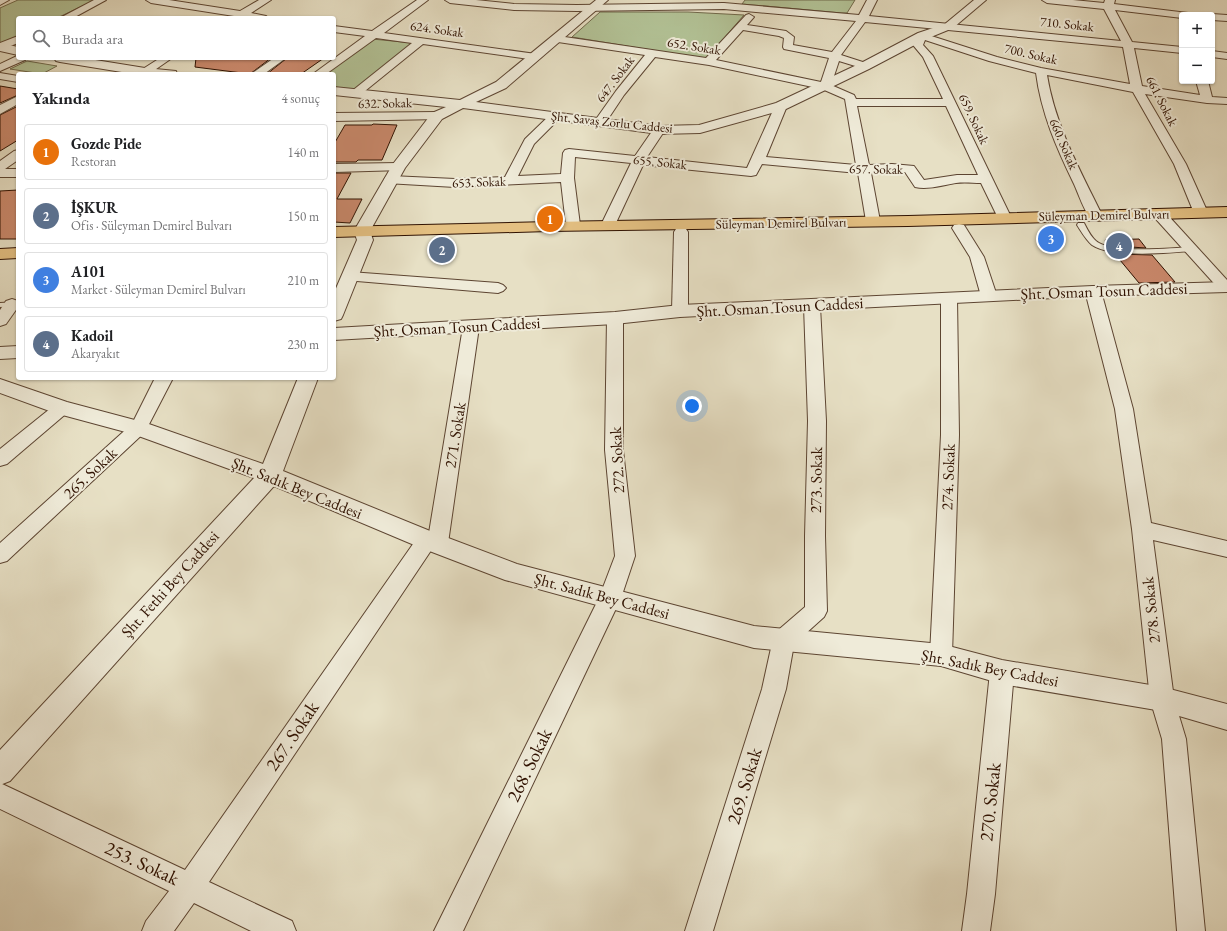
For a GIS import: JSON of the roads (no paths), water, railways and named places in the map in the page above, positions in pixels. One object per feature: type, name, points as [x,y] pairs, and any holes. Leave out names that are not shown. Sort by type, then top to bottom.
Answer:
[{"type":"main road","name":"Süleyman Demirel Bulvarı","points":[[336,232],[364,236],[959,228],[1081,225],[1164,219],[1201,213],[1227,212]]},
{"type":"main road","name":"Süleyman Demirel Bulvarı","points":[[336,242],[364,236],[573,225],[873,221],[1095,215],[1227,222]]},
{"type":"main road","points":[[0,244],[16,244]]},
{"type":"main road","points":[[0,254],[16,253]]},
{"type":"street","points":[[0,2],[4,0]]},
{"type":"street","points":[[69,16],[101,0]]},
{"type":"street","points":[[151,0],[239,16],[266,0]]},
{"type":"street","points":[[322,72],[424,0]]},
{"type":"street","name":"710. Sokak","points":[[450,0],[514,7],[599,4],[726,3],[757,9],[949,26],[1179,50]]},
{"type":"street","points":[[825,86],[835,56],[862,19],[872,0]]},
{"type":"street","name":"Şht. Savaş Zorlu Caddesi","points":[[336,91],[460,104],[659,130],[700,129],[781,106],[825,86],[922,36],[949,26],[981,0]]},
{"type":"street","points":[[1047,0],[1109,3],[1179,14]]},
{"type":"street","name":"661. Sokak","points":[[1109,3],[1128,44],[1137,89],[1180,164],[1201,213]]},
{"type":"street","points":[[336,310],[350,277],[364,236],[391,180],[398,167],[437,116],[501,85],[599,4]]},
{"type":"street","points":[[709,62],[757,9]]},
{"type":"street","points":[[1215,17],[1227,18]]},
{"type":"street","points":[[740,27],[782,33],[789,37],[788,47],[835,56],[865,66]]},
{"type":"street","name":"624. Sokak","points":[[336,29],[420,42],[536,56]]},
{"type":"street","name":"700. Sokak","points":[[922,36],[993,59],[1041,71],[1137,89],[1207,100],[1227,101]]},
{"type":"street","name":"659. Sokak","points":[[922,36],[918,45],[928,56],[1004,217]]},
{"type":"street","name":"652. Sokak","points":[[558,39],[709,62],[825,86],[850,97],[851,102]]},
{"type":"street","points":[[0,47],[16,40]]},
{"type":"street","points":[[356,93],[420,42]]},
{"type":"street","points":[[0,47],[16,51]]},
{"type":"street","name":"647. Sokak","points":[[600,122],[620,93],[653,53]]},
{"type":"street","points":[[1215,54],[1227,56]]},
{"type":"street","points":[[0,68],[17,60]]},
{"type":"street","points":[[71,60],[137,72]]},
{"type":"street","points":[[145,72],[164,60]]},
{"type":"street","points":[[260,72],[279,60]]},
{"type":"street","name":"660. Sokak","points":[[1041,71],[1042,88],[1054,121],[1095,215]]},
{"type":"street","points":[[0,76],[16,79]]},
{"type":"street","points":[[1203,84],[1207,100]]},
{"type":"street","points":[[0,110],[16,100]]},
{"type":"street","points":[[873,221],[851,102],[950,102]]},
{"type":"street","name":"655. Sokak","points":[[573,225],[567,178],[569,153],[751,172],[758,160],[781,106]]},
{"type":"street","name":"632. Sokak","points":[[336,117],[437,116]]},
{"type":"street","points":[[509,181],[529,142],[556,116]]},
{"type":"street","points":[[608,225],[640,160],[659,130]]},
{"type":"street","points":[[0,166],[16,155]]},
{"type":"street","name":"657. Sokak","points":[[758,160],[864,170],[879,167],[909,169],[920,184],[944,182],[957,179],[986,179]]},
{"type":"street","points":[[336,168],[398,167]]},
{"type":"street","points":[[0,173],[16,173]]},
{"type":"street","name":"653. Sokak","points":[[391,180],[455,183],[567,178]]},
{"type":"street","points":[[1164,219],[1226,287]]},
{"type":"street","points":[[959,228],[977,257],[989,296]]},
{"type":"street","points":[[680,311],[681,232]]},
{"type":"street","points":[[350,277],[498,288]]},
{"type":"street","name":"Şht. Osman Tosun Caddesi","points":[[336,334],[615,318],[680,311],[812,306],[1093,291],[1226,287]]},
{"type":"street","name":"278. Sokak","points":[[1093,291],[1124,409],[1142,529],[1162,699],[1174,739],[1191,931]]},
{"type":"street","name":"274. Sokak","points":[[941,655],[950,435],[949,298]]},
{"type":"street","points":[[0,321],[10,304]]},
{"type":"street","name":"273. Sokak","points":[[784,639],[816,611],[815,536],[817,421],[812,306]]},
{"type":"street","name":"272. Sokak","points":[[610,598],[625,556],[614,450],[615,318]]},
{"type":"street","name":"271. Sokak","points":[[432,542],[471,327]]},
{"type":"street","points":[[0,353],[16,352]]},
{"type":"street","name":"265. Sokak","points":[[0,555],[138,428],[163,380]]},
{"type":"street","name":"Şht. Fethi Bey Caddesi","points":[[0,771],[270,475],[307,380]]},
{"type":"street","name":"Şht. Sadık Bey Caddesi","points":[[0,386],[62,408],[138,428],[270,475],[432,542],[514,573],[754,636],[941,655],[1002,672],[1162,699],[1227,717]]},
{"type":"street","points":[[0,459],[62,408]]},
{"type":"street","points":[[1142,529],[1227,548]]},
{"type":"street","name":"267. Sokak","points":[[156,931],[190,886],[432,542]]},
{"type":"street","name":"268. Sokak","points":[[448,931],[610,598]]},
{"type":"street","name":"269. Sokak","points":[[699,931],[774,689],[784,639]]},
{"type":"street","name":"270. Sokak","points":[[976,931],[1002,672]]},
{"type":"street","name":"253. Sokak","points":[[0,796],[282,931]]},
{"type":"lane","points":[[1081,225],[1094,243],[1105,248],[1126,250],[1192,249]]},
{"type":"place","name":"Gozde Pide","points":[[550,219]]},
{"type":"place","name":"A101","points":[[1051,239]]},
{"type":"place","name":"Kadoil","points":[[1119,246]]},
{"type":"place","name":"İŞKUR","points":[[442,250]]}]
